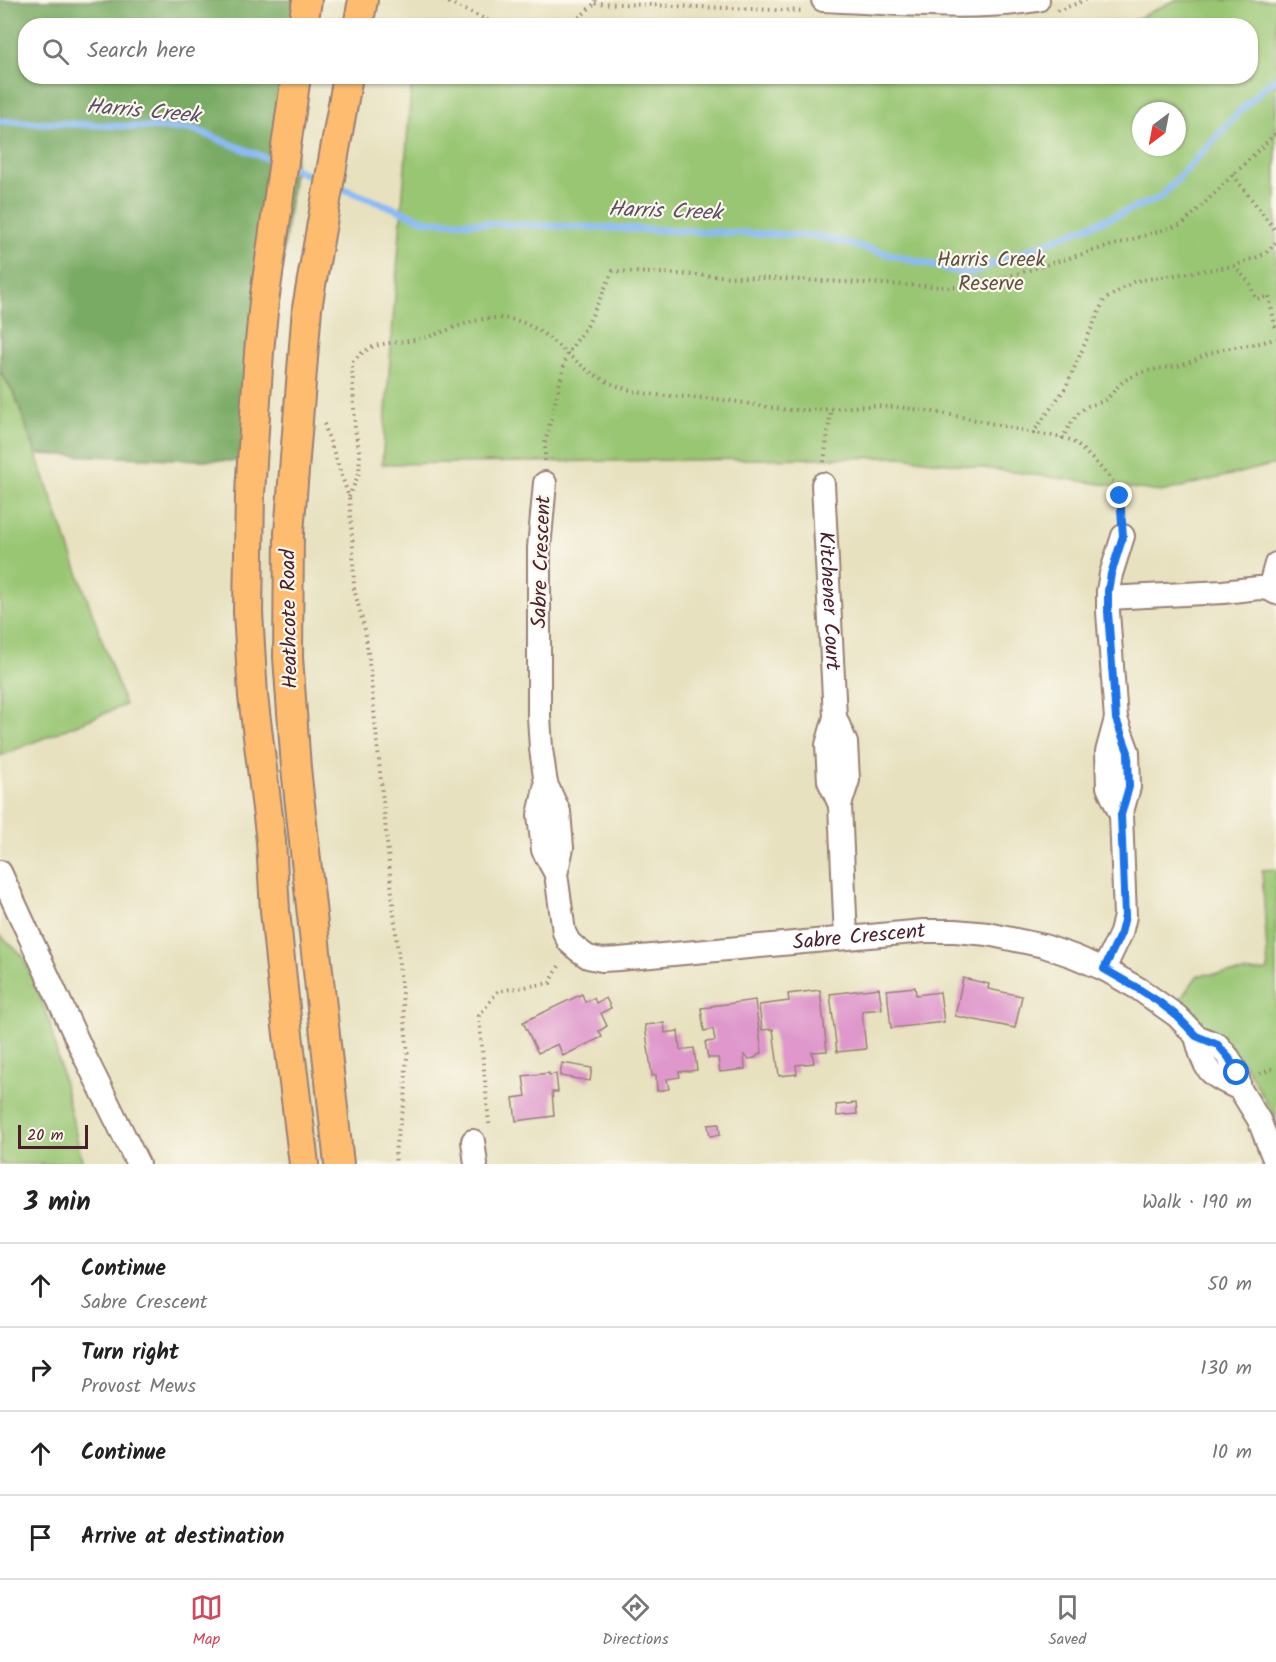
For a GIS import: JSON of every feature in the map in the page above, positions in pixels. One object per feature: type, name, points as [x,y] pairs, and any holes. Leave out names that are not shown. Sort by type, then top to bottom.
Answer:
[{"type":"main road","points":[[360,18],[363,0]]},
{"type":"main road","name":"Heathcote Road","points":[[295,84],[264,302],[250,494],[249,612],[253,696],[271,841],[284,1006],[304,1164]]},
{"type":"main road","name":"Heathcote Road","points":[[339,1164],[296,768],[288,657],[289,533],[307,308],[347,84]]},
{"type":"street","points":[[823,0],[959,6],[1038,0]]},
{"type":"street","name":"Sabre Crescent","points":[[545,483],[539,548],[540,733],[546,784],[559,812],[562,848],[556,874],[563,926],[569,942],[588,957],[602,960],[924,931],[988,934],[1044,946],[1104,969],[1159,1002],[1177,1016],[1196,1036],[1218,1045],[1229,1058],[1237,1073],[1240,1089],[1259,1120],[1272,1163]]},
{"type":"street","name":"Kitchener Court","points":[[823,484],[835,717],[846,743],[848,780],[840,805],[846,938]]},
{"type":"street","points":[[1104,969],[1121,933],[1125,916],[1121,815],[1129,787],[1128,752],[1116,719],[1108,598],[1111,574],[1123,536]]},
{"type":"street","points":[[1108,598],[1259,588],[1272,591],[1276,564]]},
{"type":"street","points":[[0,872],[138,1164]]},
{"type":"street","points":[[476,1164],[481,1133]]},
{"type":"path","points":[[443,0],[482,18]]},
{"type":"path","points":[[577,18],[595,3],[595,0]]},
{"type":"path","points":[[545,483],[546,443],[567,354],[587,326],[613,271],[969,288],[1183,224],[1276,133]]},
{"type":"path","points":[[1233,175],[1276,231]]},
{"type":"path","points":[[1033,433],[1066,387],[1104,300],[1135,281],[1234,266],[1265,254],[1276,242]]},
{"type":"path","points":[[1234,266],[1249,282],[1256,299],[1269,296],[1276,330]]},
{"type":"path","points":[[349,497],[359,473],[360,455],[355,429],[352,362],[361,352],[381,344],[423,339],[464,323],[497,318],[534,327],[598,377],[640,393],[742,402],[802,411],[871,406],[917,409],[957,415],[1071,441],[1117,487],[1122,504],[1123,536]]},
{"type":"path","points":[[1062,439],[1069,426],[1082,411],[1105,400],[1120,384],[1140,373],[1176,366],[1214,352],[1260,344],[1276,338]]},
{"type":"path","points":[[823,484],[824,454],[831,409]]},
{"type":"path","points":[[321,413],[349,497],[354,589],[365,630],[369,660],[408,1055],[405,1067],[405,1096],[394,1151],[396,1164]]},
{"type":"path","points":[[481,1133],[478,1016],[498,990],[550,983],[562,960]]},
{"type":"green space","points":[[0,0],[316,0],[313,18],[18,18],[18,84],[305,84],[257,462],[36,454],[15,395],[0,371]]},
{"type":"green space","name":"Harris Creek Reserve","points":[[1175,0],[1276,0],[1276,464],[1161,492],[902,457],[382,464],[411,84],[1258,84],[1258,18],[1138,18]]},
{"type":"green space","points":[[0,371],[15,395],[125,705],[0,756]]},
{"type":"green space","points":[[1276,869],[1276,1120],[1245,1065],[1178,1002],[1198,975],[1268,971],[1262,870]]},
{"type":"green space","points":[[0,935],[23,956],[48,1016],[83,1164],[0,1164]]},
{"type":"building","points":[[963,978],[989,984],[988,989],[1022,996],[1015,1028],[955,1016]]},
{"type":"building","points":[[915,987],[916,995],[940,992],[944,1022],[891,1028],[887,990]]},
{"type":"building","points":[[879,988],[882,1009],[862,1011],[866,1049],[837,1052],[830,994]]},
{"type":"building","points":[[820,990],[827,1051],[812,1052],[814,1063],[796,1065],[797,1074],[779,1076],[773,1029],[762,1030],[759,1005],[789,1001],[788,994]]},
{"type":"building","points":[[582,994],[585,1002],[594,998],[596,1003],[606,998],[611,1008],[601,1013],[607,1026],[599,1031],[602,1037],[563,1056],[558,1044],[538,1053],[523,1022]]},
{"type":"building","points":[[755,1000],[762,1053],[749,1059],[744,1055],[745,1069],[720,1072],[718,1058],[708,1058],[705,1042],[715,1041],[713,1029],[704,1031],[701,1008]]},
{"type":"building","points":[[664,1023],[665,1033],[678,1031],[680,1050],[694,1048],[697,1070],[679,1072],[680,1077],[667,1079],[669,1089],[657,1091],[656,1075],[652,1076],[645,1025]]},
{"type":"building","points":[[562,1063],[592,1068],[590,1081],[560,1076]]},
{"type":"building","points":[[549,1073],[549,1075],[556,1074],[558,1092],[552,1092],[554,1116],[516,1121],[513,1098],[526,1096],[523,1076]]},
{"type":"building","points":[[856,1103],[857,1114],[837,1116],[836,1105]]},
{"type":"building","points":[[719,1124],[720,1135],[710,1136],[708,1125]]},
{"type":"waterway","name":"Harris Creek","points":[[336,186],[427,221],[818,236],[967,274],[1160,198],[1243,108],[1276,77]]},
{"type":"waterway","name":"Harris Creek","points":[[0,121],[193,129],[278,163]]},
{"type":"waterway","name":"Harris Creek","points":[[289,167],[323,181]]},
{"type":"route","points":[[1120,496],[1123,536],[1111,574],[1108,612],[1116,719],[1128,752],[1129,787],[1121,815],[1125,916],[1121,933],[1104,969],[1159,1002],[1177,1016],[1196,1036],[1218,1045],[1229,1058],[1237,1073]]}]
